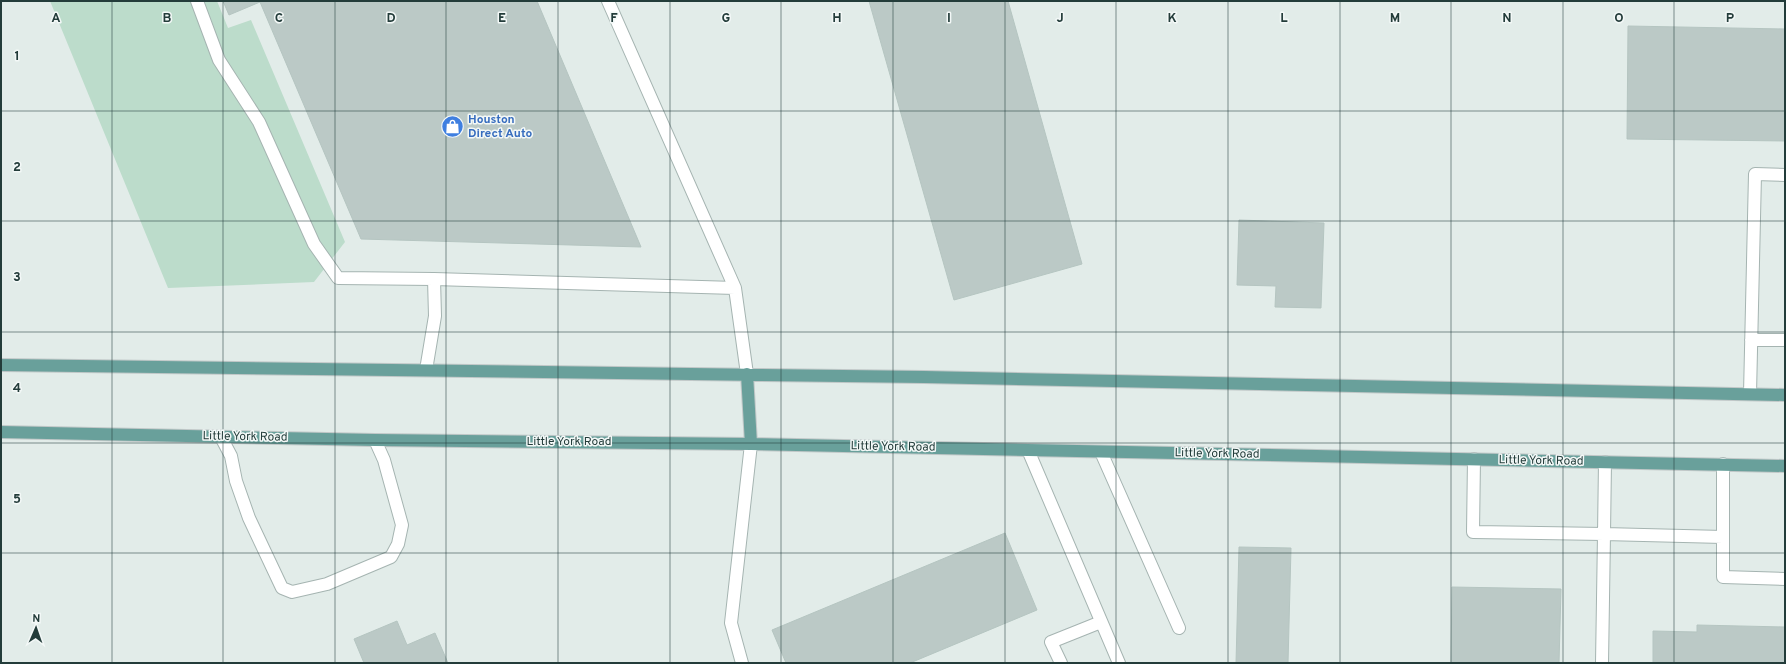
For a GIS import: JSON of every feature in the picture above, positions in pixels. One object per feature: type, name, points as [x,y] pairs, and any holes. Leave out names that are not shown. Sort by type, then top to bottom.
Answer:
[{"type":"main road","points":[[1,365],[747,374],[1785,395]]},
{"type":"main road","points":[[747,374],[751,444]]},
{"type":"main road","name":"Little York Road","points":[[1,432],[375,440],[751,444],[1785,466]]},
{"type":"lane","points":[[197,1],[219,60],[259,122],[314,244],[338,278],[434,279],[735,288]]},
{"type":"lane","points":[[608,1],[735,288],[747,374]]},
{"type":"lane","points":[[1750,394],[1755,174],[1785,174]]},
{"type":"lane","points":[[426,370],[435,316],[434,279]]},
{"type":"lane","points":[[1751,340],[1785,340]]},
{"type":"lane","points":[[222,437],[231,456],[236,481],[249,518],[282,588],[292,592],[327,584],[391,557],[398,544],[402,525],[384,460],[375,440]]},
{"type":"lane","points":[[742,663],[731,623],[751,444]]},
{"type":"lane","points":[[1028,450],[1119,663]]},
{"type":"lane","points":[[1101,452],[1180,628]]},
{"type":"lane","points":[[1474,459],[1473,532],[1723,537]]},
{"type":"lane","points":[[1602,663],[1605,462]]},
{"type":"lane","points":[[1723,464],[1723,577],[1785,579]]},
{"type":"lane","points":[[1061,663],[1051,642],[1101,622]]},
{"type":"green space","points":[[50,1],[217,1],[228,28],[251,20],[345,242],[314,282],[168,288]]},
{"type":"building","name":"Houston Direct Auto","points":[[223,1],[537,1],[641,247],[361,239],[260,2],[229,15]]},
{"type":"building","points":[[869,1],[1008,1],[1082,264],[954,300]]},
{"type":"building","points":[[1628,26],[1785,29],[1785,141],[1627,139]]},
{"type":"building","points":[[1239,220],[1324,223],[1321,308],[1275,307],[1276,286],[1237,285]]},
{"type":"building","points":[[1005,533],[1037,610],[910,663],[786,663],[772,630]]},
{"type":"building","points":[[1239,547],[1291,548],[1288,663],[1236,663]]},
{"type":"building","points":[[1452,587],[1561,589],[1559,663],[1451,663]]},
{"type":"building","points":[[397,621],[407,645],[435,633],[448,663],[364,663],[354,639]]},
{"type":"building","points":[[1697,625],[1785,627],[1785,663],[1653,663],[1653,631],[1697,632]]},
{"type":"place","name":"Houston Direct Auto","points":[[452,127]]}]
